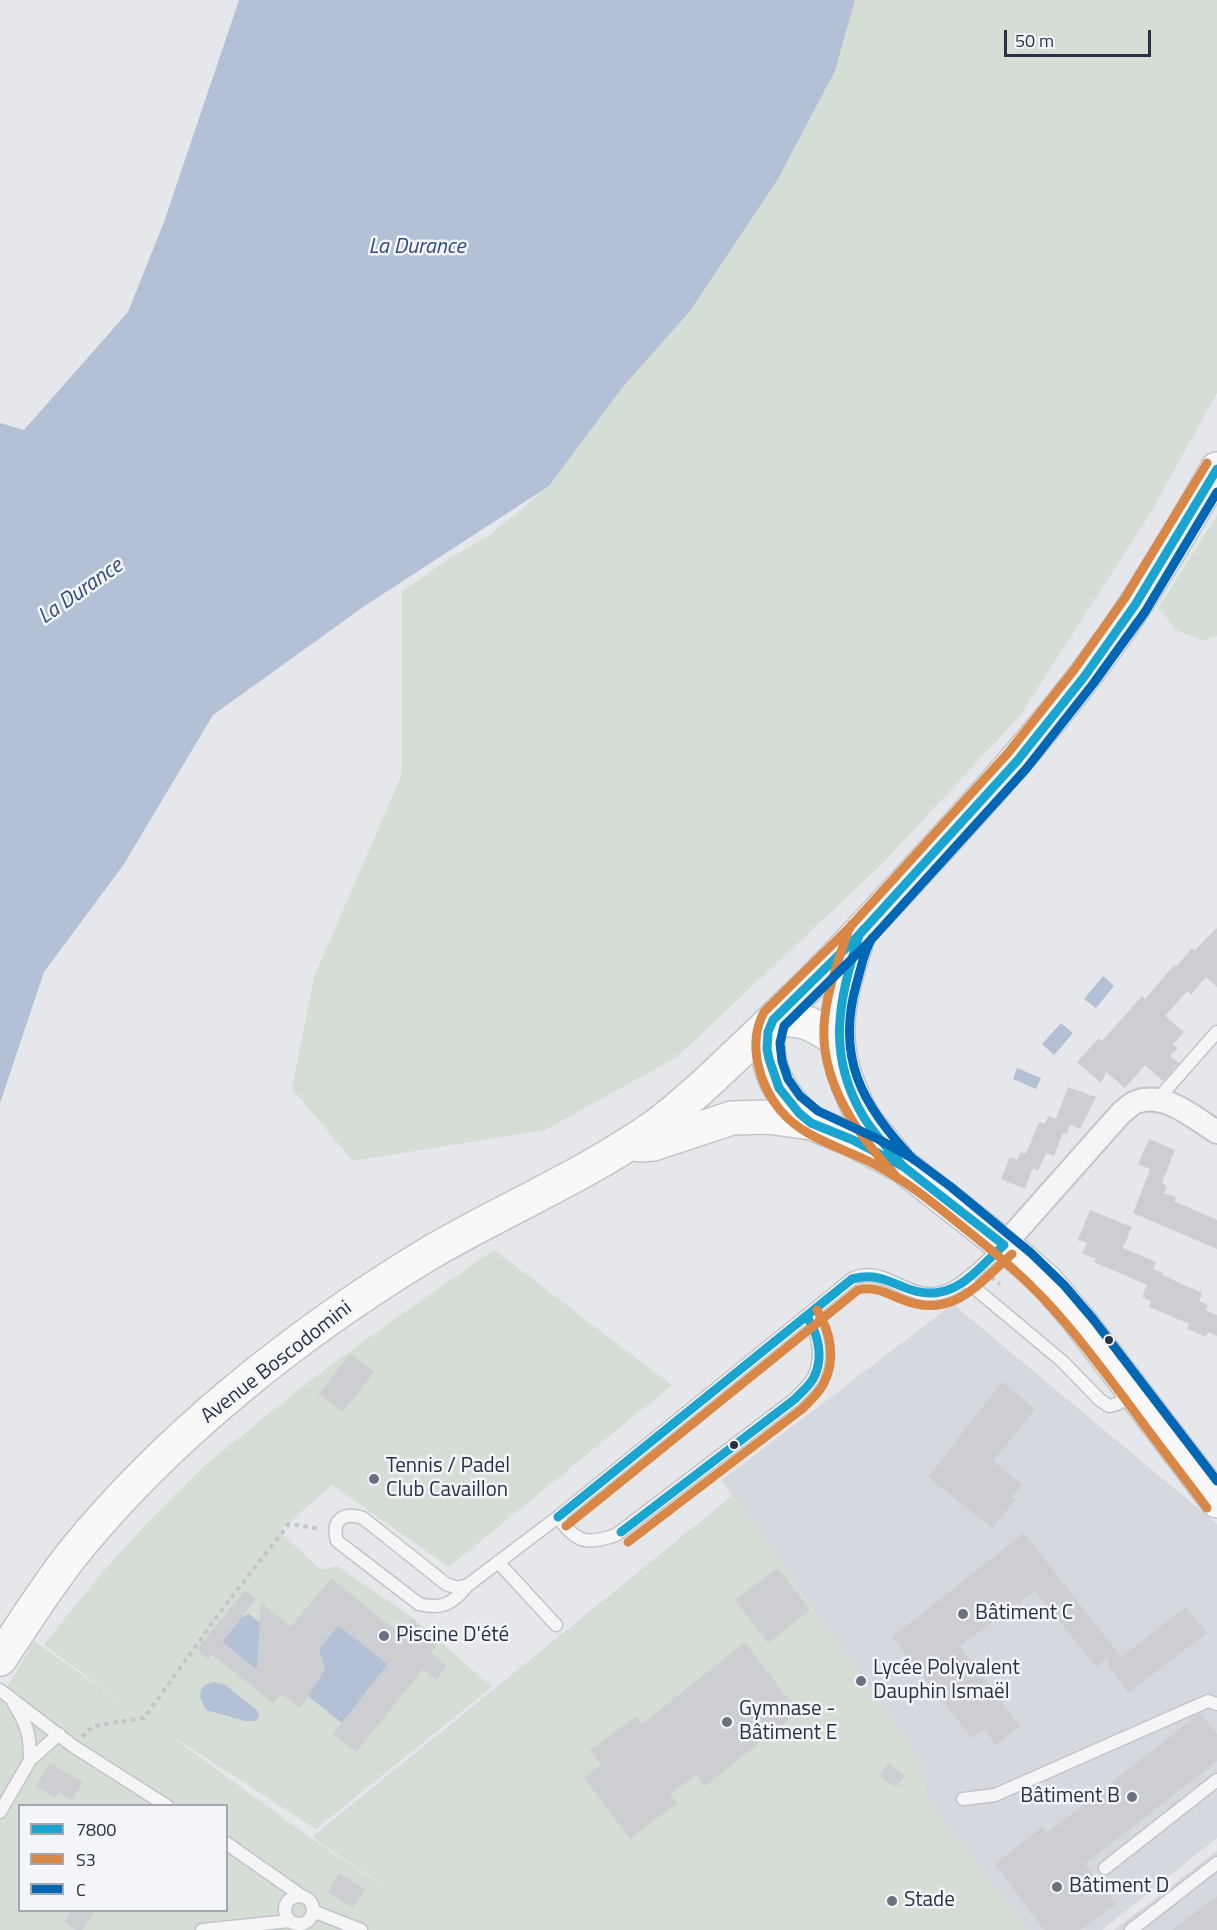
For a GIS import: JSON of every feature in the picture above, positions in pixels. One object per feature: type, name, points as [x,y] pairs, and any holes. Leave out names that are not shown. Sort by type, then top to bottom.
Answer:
[{"type":"main road","points":[[624,1148],[691,1097],[773,1020],[859,935],[1017,761],[1084,677],[1135,605],[1217,469]]},
{"type":"main road","points":[[859,935],[840,1001],[836,1039],[843,1072],[855,1102],[863,1117],[904,1167]]},
{"type":"main road","points":[[773,1020],[794,1018],[812,1024],[836,1039]]},
{"type":"main road","points":[[773,1020],[768,1032],[767,1049],[774,1076],[789,1102],[811,1123]]},
{"type":"main road","points":[[624,1148],[653,1144],[732,1118],[768,1117],[811,1123],[853,1140],[904,1167],[1004,1245],[1062,1299],[1217,1501]]},
{"type":"main road","name":"Avenue Boscodomini","points":[[0,1659],[72,1555],[106,1514],[191,1431],[245,1384],[363,1295],[420,1259],[474,1227],[624,1148]]},
{"type":"street","points":[[1004,1245],[1121,1113],[1136,1102],[1157,1100],[1170,1102],[1217,1132]]},
{"type":"lane","points":[[1157,1100],[1217,1032]]},
{"type":"lane","points":[[468,1585],[458,1588],[446,1584],[363,1518],[351,1514],[338,1522],[335,1532],[337,1541],[419,1604],[433,1608],[448,1604],[458,1597],[468,1585],[558,1517],[807,1317],[841,1286],[861,1275],[873,1274],[885,1277],[914,1293],[942,1293],[965,1280],[1004,1245]]},
{"type":"lane","points":[[965,1280],[1062,1361],[1100,1400],[1109,1406],[1135,1393]]},
{"type":"lane","points":[[558,1517],[576,1537],[595,1542],[616,1535],[795,1399],[813,1379],[818,1363],[815,1328],[807,1317]]},
{"type":"lane","points":[[498,1562],[556,1625]]},
{"type":"lane","points":[[0,1690],[73,1746],[164,1804]]},
{"type":"lane","points":[[10,1698],[25,1721],[30,1737],[30,1760]]},
{"type":"lane","points":[[963,1799],[995,1795],[1208,1701],[1217,1704]]},
{"type":"lane","points":[[0,1812],[30,1760],[59,1734]]},
{"type":"lane","points":[[1105,1868],[1217,1780]]},
{"type":"lane","points":[[202,1930],[290,1921],[296,1924],[305,1923],[313,1911],[311,1902],[228,1844]]},
{"type":"lane","points":[[1131,1930],[1217,1863]]},
{"type":"lane","points":[[290,1921],[286,1911],[288,1903],[294,1898],[303,1897]]},
{"type":"lane","points":[[313,1911],[361,1930]]},
{"type":"path","points":[[73,1746],[93,1726],[144,1718],[223,1608],[289,1524],[335,1532]]},
{"type":"shaded area","points":[[855,0],[1217,0],[1217,393],[1148,517],[1019,717],[881,865],[677,1057],[545,1130],[353,1161],[292,1089],[314,977],[400,779],[402,767],[402,592],[448,559],[490,535],[549,486],[622,388],[690,311],[778,179],[835,71]]},
{"type":"shaded area","points":[[1217,515],[1217,636],[1202,641],[1178,631],[1158,608]]},
{"type":"shaded area","points":[[494,1250],[672,1385],[449,1567],[332,1485],[279,1531],[321,1570],[337,1566],[412,1617],[492,1687],[316,1829],[167,1733],[309,1837],[403,1899],[314,1837],[734,1496],[922,1762],[930,1804],[1028,1930],[0,1930],[0,1700],[34,1641],[134,1711],[44,1645],[116,1557],[207,1464],[274,1409],[398,1316]]},
{"type":"shaded area","name":"Lycée Polyvalent Dauphin Ismaël","points":[[953,1304],[1217,1524],[1217,1838],[1102,1930],[450,1930],[312,1837],[732,1496],[722,1480]]},
{"type":"shaded area","points":[[1217,1851],[1217,1930],[1114,1930]]},
{"type":"water","name":"La Durance","points":[[239,0],[855,0],[835,71],[778,179],[690,311],[622,388],[549,486],[366,605],[213,715],[124,864],[44,972],[0,1103],[0,423],[24,430],[128,312],[164,222]]},
{"type":"water","points":[[1103,976],[1114,986],[1096,1008],[1084,999]]},
{"type":"water","points":[[1061,1023],[1073,1033],[1054,1055],[1042,1044]]},
{"type":"water","points":[[1017,1068],[1041,1078],[1036,1089],[1013,1079]]},
{"type":"water","points":[[249,1614],[260,1623],[259,1634],[279,1650],[261,1673],[222,1642],[242,1617]]},
{"type":"water","points":[[338,1625],[388,1664],[342,1723],[308,1696],[325,1669],[319,1649]]},
{"type":"water","points":[[214,1682],[225,1685],[258,1711],[259,1717],[255,1721],[245,1721],[206,1710],[200,1697],[201,1689]]},
{"type":"building","points":[[1217,928],[1217,987],[1206,977],[1191,995],[1187,991],[1165,1016],[1184,1032],[1173,1045],[1178,1048],[1170,1056],[1179,1063],[1163,1081],[1145,1065],[1125,1088],[1106,1072],[1101,1083],[1077,1062],[1099,1038],[1102,1041],[1142,996],[1145,999],[1174,965],[1176,967],[1192,948],[1194,951]]},
{"type":"building","points":[[1068,1087],[1096,1097],[1080,1129],[1070,1125],[1067,1134],[1063,1133],[1054,1156],[1046,1153],[1038,1171],[1033,1168],[1025,1189],[1001,1179],[1010,1157],[1017,1160],[1021,1152],[1026,1154],[1039,1122],[1045,1124],[1048,1116],[1056,1119]]},
{"type":"building","points":[[1149,1139],[1175,1150],[1162,1183],[1167,1186],[1164,1193],[1176,1197],[1174,1201],[1217,1220],[1217,1249],[1133,1213],[1150,1169],[1138,1164]]},
{"type":"building","points":[[1090,1210],[1132,1227],[1123,1248],[1156,1262],[1153,1269],[1202,1293],[1199,1301],[1208,1305],[1206,1310],[1217,1315],[1217,1336],[1208,1332],[1206,1337],[1187,1329],[1189,1324],[1149,1307],[1151,1301],[1142,1297],[1147,1285],[1094,1262],[1096,1259],[1082,1253],[1087,1243],[1078,1240]]},
{"type":"building","points":[[350,1354],[374,1372],[343,1412],[319,1394]]},
{"type":"building","points":[[1002,1382],[1035,1409],[993,1461],[1022,1485],[1012,1496],[1016,1499],[992,1528],[928,1477]]},
{"type":"building","name":"Bâtiment C","points":[[1024,1533],[1121,1657],[1186,1607],[1207,1633],[1128,1693],[1109,1666],[1108,1658],[1096,1667],[1035,1591],[960,1646],[1020,1726],[996,1745],[984,1729],[972,1738],[892,1637]]},
{"type":"building","points":[[778,1568],[810,1610],[768,1643],[735,1600]]},
{"type":"building","points":[[331,1578],[400,1634],[411,1619],[439,1642],[431,1653],[447,1666],[436,1680],[423,1669],[356,1752],[333,1734],[388,1664],[338,1625],[319,1649],[325,1669],[300,1708],[281,1694],[273,1703],[212,1654],[208,1659],[197,1649],[245,1590],[256,1599],[222,1642],[257,1670],[261,1603],[291,1627]]},
{"type":"building","points":[[745,1642],[798,1712],[705,1786],[697,1774],[670,1794],[677,1803],[630,1839],[584,1778],[601,1765],[590,1750],[636,1716],[642,1724]]},
{"type":"building","points":[[1200,1713],[1217,1734],[1217,1761],[1085,1864],[1116,1904],[1080,1930],[1044,1930],[995,1864],[1042,1827],[1047,1833]]},
{"type":"building","points":[[50,1763],[83,1782],[72,1800],[59,1792],[55,1797],[36,1786]]},
{"type":"building","points":[[888,1763],[905,1776],[895,1787],[879,1775]]},
{"type":"building","points":[[339,1873],[365,1889],[353,1908],[328,1892]]},
{"type":"building","points":[[1217,1896],[1217,1930],[1172,1930]]},
{"type":"building","points":[[70,1912],[93,1912],[83,1930],[76,1930],[64,1922]]},
{"type":"transit line","name":"S3","points":[[1207,463],[1125,598],[1074,670],[1008,753],[850,927],[764,1012],[756,1037],[761,1076],[780,1110],[800,1128],[824,1142],[874,1164],[915,1190],[1021,1276],[1069,1327],[1207,1508]]},
{"type":"transit line","name":"7800","points":[[1004,1245],[904,1167],[853,1140],[811,1123],[799,1113],[779,1088],[767,1049],[768,1032],[773,1020],[859,935],[1017,761],[1084,677],[1135,605],[1217,469]]},
{"type":"transit line","name":"C","points":[[1217,492],[1145,612],[1093,684],[1026,769],[868,943],[784,1026],[780,1043],[782,1061],[788,1079],[800,1096],[818,1111],[912,1158],[1031,1253],[1064,1285],[1093,1319],[1217,1481]]},
{"type":"transit line","name":"S3","points":[[852,924],[830,990],[825,1014],[825,1047],[835,1088],[845,1108],[868,1144],[896,1176]]},
{"type":"transit line","name":"7800","points":[[864,929],[859,935],[846,982],[842,1005],[840,1048],[851,1093],[863,1116],[903,1166]]},
{"type":"transit line","name":"C","points":[[872,938],[863,960],[851,1009],[849,1034],[852,1057],[867,1100],[880,1120],[914,1160]]},
{"type":"transit line","name":"7800","points":[[558,1517],[852,1279],[877,1278],[918,1292],[946,1291],[970,1277],[1004,1245]]},
{"type":"transit line","name":"S3","points":[[566,1526],[858,1290],[880,1291],[919,1305],[950,1302],[975,1287],[1012,1254]]},
{"type":"transit line","name":"S3","points":[[628,1542],[802,1409],[817,1394],[828,1374],[831,1356],[826,1327],[817,1310]]},
{"type":"transit line","name":"7800","points":[[621,1532],[795,1399],[808,1386],[817,1369],[819,1354],[817,1338],[807,1317]]},
{"type":"place","name":"Tennis / Padel Club Cavaillon","points":[[374,1479]]},
{"type":"place","name":"Bâtiment C","points":[[963,1614]]},
{"type":"place","name":"Piscine D'été","points":[[384,1636]]},
{"type":"place","name":"Lycée Polyvalent Dauphin Ismaël","points":[[861,1681]]},
{"type":"place","name":"Gymnase - Bâtiment E","points":[[727,1722]]},
{"type":"place","name":"Bâtiment B","points":[[1132,1797]]},
{"type":"place","name":"Bâtiment D","points":[[1057,1887]]},
{"type":"place","name":"Stade","points":[[892,1901]]}]
